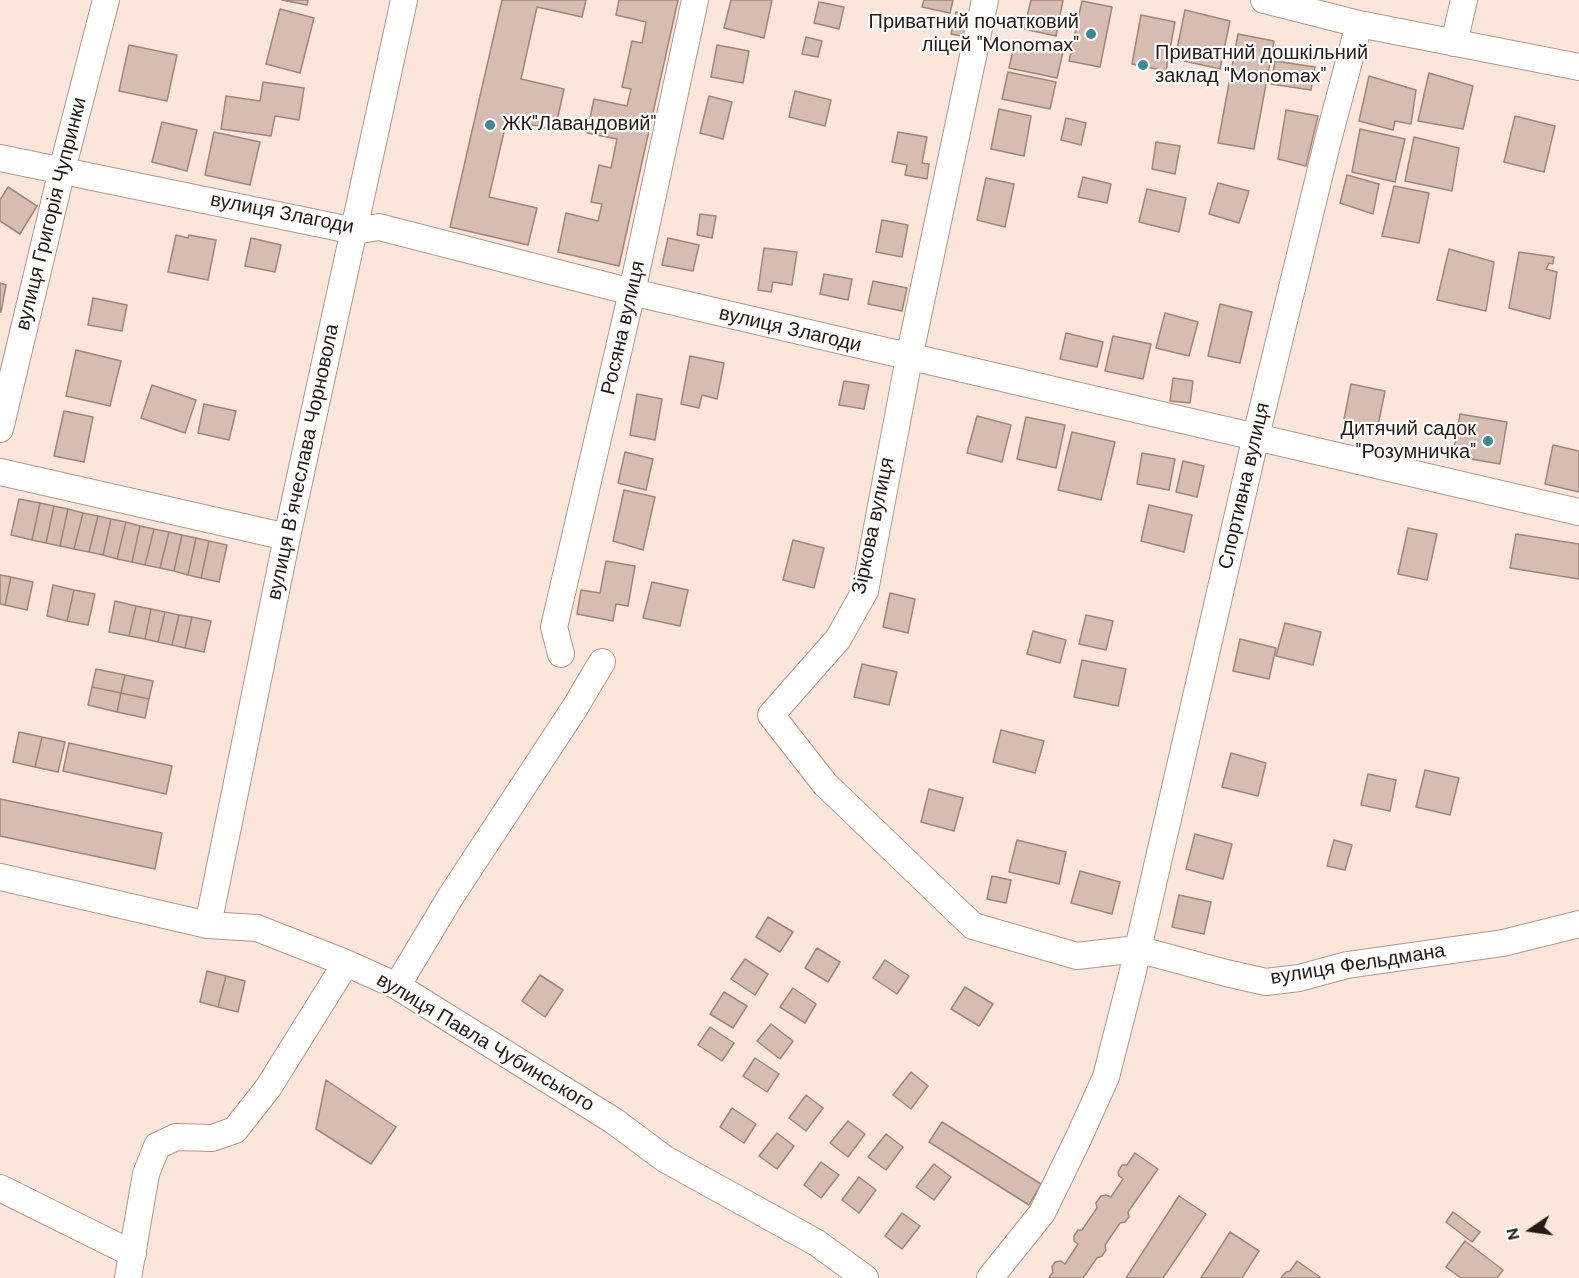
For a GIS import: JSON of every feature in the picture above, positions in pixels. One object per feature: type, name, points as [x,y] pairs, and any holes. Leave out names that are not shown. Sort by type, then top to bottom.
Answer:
[{"type":"street","name":"вулиця Григорія Чупринки","points":[[0,429],[62,170],[106,0]]},
{"type":"street","name":"вулиця Вʼячеслава Чорновола","points":[[208,925],[287,537],[404,0]]},
{"type":"street","name":"Росяна вулиця","points":[[561,654],[555,627],[632,292],[695,0]]},
{"type":"street","name":"Зіркова вулиця","points":[[985,0],[909,358],[865,591],[838,639],[771,715],[825,784],[973,927],[1077,956],[1137,949]]},
{"type":"street","points":[[1264,0],[1359,24],[1579,67]]},
{"type":"street","points":[[1454,43],[1464,0]]},
{"type":"street","name":"Спортивна вулиця","points":[[990,1278],[1042,1213],[1106,1077],[1256,436],[1327,144],[1359,24]]},
{"type":"street","name":"вулиця Злагоди","points":[[0,158],[355,231],[379,227],[632,292],[909,358],[1579,512]]},
{"type":"street","points":[[0,472],[287,537]]},
{"type":"street","points":[[397,986],[451,896],[574,709],[602,662]]},
{"type":"street","name":"вулиця Павла Чубинського","points":[[0,876],[208,925],[257,928],[397,986],[614,1121],[665,1159],[817,1243],[865,1278]]},
{"type":"street","name":"вулиця Фельдмана","points":[[1137,949],[1266,982],[1299,978],[1347,965],[1503,943],[1579,924]]},
{"type":"street","points":[[0,1188],[131,1266],[146,1174],[157,1146],[176,1137],[212,1138],[235,1130],[268,1088],[346,963]]},
{"type":"building","points":[[282,0],[308,0],[307,5]]},
{"type":"building","name":"ЖК\"Лавандовий\"","points":[[502,0],[586,0],[582,17],[537,7],[521,79],[564,89],[555,130],[507,119],[489,197],[537,208],[528,245],[450,227]]},
{"type":"building","points":[[619,0],[678,0],[619,266],[558,252],[566,213],[598,221],[602,204],[591,202],[599,165],[611,168],[617,139],[587,133],[594,99],[627,106],[631,89],[622,87],[632,41],[642,43],[646,22],[616,15]]},
{"type":"building","points":[[731,0],[772,0],[764,38],[724,28]]},
{"type":"building","points":[[924,0],[953,0],[950,13],[922,7]]},
{"type":"building","points":[[1031,0],[1063,0],[1056,36],[1024,29]]},
{"type":"building","name":"Приватний початковий ліцей \"Monomax\"","points":[[1082,1],[1112,7],[1100,67],[1069,61]]},
{"type":"building","points":[[819,2],[844,7],[839,29],[814,23]]},
{"type":"building","points":[[280,9],[314,18],[300,73],[266,64]]},
{"type":"building","points":[[1185,10],[1230,21],[1220,69],[1175,59]]},
{"type":"building","points":[[956,12],[972,15],[967,37],[951,34]]},
{"type":"building","points":[[1141,15],[1175,22],[1166,71],[1132,64]]},
{"type":"building","points":[[1238,34],[1274,41],[1254,149],[1218,143]]},
{"type":"building","points":[[806,37],[822,41],[818,57],[802,54]]},
{"type":"building","points":[[1015,41],[1063,52],[1057,78],[1009,68]]},
{"type":"building","points":[[129,45],[177,55],[167,101],[119,91]]},
{"type":"building","points":[[717,45],[749,51],[743,83],[711,77]]},
{"type":"building","points":[[1275,61],[1315,67],[1311,90],[1271,84]]},
{"type":"building","points":[[1008,72],[1056,82],[1050,109],[1002,99]]},
{"type":"building","points":[[1429,73],[1473,86],[1463,129],[1418,121]]},
{"type":"building","points":[[1369,76],[1416,90],[1411,124],[1395,121],[1393,130],[1359,121]]},
{"type":"building","points":[[263,82],[304,88],[299,120],[275,116],[271,136],[221,129],[226,96],[260,101]]},
{"type":"building","points":[[795,91],[831,100],[825,126],[789,117]]},
{"type":"building","points":[[709,96],[732,102],[723,139],[700,133]]},
{"type":"building","points":[[999,109],[1031,116],[1024,156],[991,149]]},
{"type":"building","points":[[1286,110],[1318,116],[1306,166],[1278,159]]},
{"type":"building","points":[[1515,116],[1555,126],[1544,172],[1504,162]]},
{"type":"building","points":[[1066,118],[1086,123],[1081,145],[1061,140]]},
{"type":"building","points":[[162,122],[197,130],[187,171],[152,162]]},
{"type":"building","points":[[1360,129],[1405,139],[1395,182],[1352,172]]},
{"type":"building","points":[[214,132],[260,142],[250,185],[205,175]]},
{"type":"building","points":[[898,132],[927,137],[922,163],[929,164],[927,179],[905,175],[907,165],[892,162]]},
{"type":"building","points":[[1414,137],[1459,148],[1452,191],[1405,181]]},
{"type":"building","points":[[1156,142],[1180,146],[1175,174],[1152,169]]},
{"type":"building","points":[[1347,175],[1379,184],[1373,214],[1340,203]]},
{"type":"building","points":[[1083,177],[1111,184],[1107,203],[1078,197]]},
{"type":"building","points":[[986,178],[1014,184],[1005,227],[977,220]]},
{"type":"building","points":[[1218,183],[1249,191],[1239,223],[1209,214]]},
{"type":"building","points":[[1394,186],[1429,193],[1419,243],[1382,236]]},
{"type":"building","points":[[8,187],[37,206],[20,234],[0,221],[0,200]]},
{"type":"building","points":[[1147,189],[1186,198],[1179,232],[1139,222]]},
{"type":"building","points":[[700,214],[716,216],[712,238],[697,235]]},
{"type":"building","points":[[882,220],[908,225],[902,257],[876,252]]},
{"type":"building","points":[[176,235],[216,240],[208,280],[168,272]]},
{"type":"building","points":[[251,238],[281,245],[275,272],[245,266]]},
{"type":"building","points":[[668,238],[699,245],[693,271],[662,265]]},
{"type":"building","points":[[764,248],[797,252],[792,285],[773,282],[771,292],[758,290]]},
{"type":"building","points":[[1449,249],[1494,262],[1486,311],[1437,300]]},
{"type":"building","points":[[1519,252],[1554,257],[1553,264],[1549,263],[1546,269],[1557,272],[1550,319],[1509,308]]},
{"type":"building","points":[[824,274],[852,279],[848,300],[820,294]]},
{"type":"building","points":[[873,281],[907,288],[902,311],[868,304]]},
{"type":"building","points":[[0,283],[6,285],[1,312],[0,312]]},
{"type":"building","points":[[93,298],[127,305],[122,331],[88,325]]},
{"type":"building","points":[[1220,304],[1252,312],[1240,363],[1208,356]]},
{"type":"building","points":[[1165,313],[1198,322],[1189,356],[1156,348]]},
{"type":"building","points":[[1066,333],[1103,342],[1097,367],[1060,359]]},
{"type":"building","points":[[1113,336],[1151,344],[1143,379],[1105,371]]},
{"type":"building","points":[[76,350],[121,361],[110,406],[66,396]]},
{"type":"building","points":[[690,356],[724,363],[717,399],[702,395],[699,408],[681,404]]},
{"type":"building","points":[[1173,378],[1193,381],[1190,403],[1170,401]]},
{"type":"building","points":[[844,381],[869,385],[864,409],[839,405]]},
{"type":"building","points":[[1351,384],[1385,391],[1376,436],[1342,429]]},
{"type":"building","points":[[152,385],[196,400],[185,433],[141,418]]},
{"type":"building","points":[[637,394],[662,399],[655,440],[630,435]]},
{"type":"building","points":[[204,404],[236,411],[229,440],[198,433]]},
{"type":"building","points":[[64,411],[93,417],[84,462],[54,456]]},
{"type":"building","points":[[1460,414],[1507,422],[1500,464],[1453,456]]},
{"type":"building","points":[[977,416],[1011,425],[1002,462],[967,453]]},
{"type":"building","points":[[1026,417],[1065,425],[1056,468],[1017,459]]},
{"type":"building","points":[[1072,432],[1115,442],[1101,500],[1058,490]]},
{"type":"building","points":[[1553,445],[1579,451],[1579,492],[1545,484]]},
{"type":"building","points":[[625,452],[653,459],[646,490],[618,483]]},
{"type":"building","points":[[1142,453],[1175,459],[1169,490],[1137,484]]},
{"type":"building","points":[[1183,461],[1204,466],[1197,497],[1176,492]]},
{"type":"building","points":[[624,490],[655,497],[643,550],[613,541]]},
{"type":"building","points":[[19,499],[40,503],[32,540],[11,535]]},
{"type":"building","points":[[40,503],[54,506],[46,543],[32,540]]},
{"type":"building","points":[[1149,505],[1192,515],[1184,552],[1141,541]]},
{"type":"building","points":[[54,506],[68,509],[60,546],[46,543]]},
{"type":"building","points":[[68,509],[83,513],[74,549],[60,546]]},
{"type":"building","points":[[83,513],[98,516],[89,552],[74,549]]},
{"type":"building","points":[[98,516],[111,519],[103,555],[89,552]]},
{"type":"building","points":[[111,519],[126,522],[117,559],[103,555]]},
{"type":"building","points":[[126,522],[140,526],[132,562],[117,559]]},
{"type":"building","points":[[140,526],[154,529],[145,565],[132,562]]},
{"type":"building","points":[[1408,528],[1437,534],[1427,580],[1398,574]]},
{"type":"building","points":[[154,529],[169,532],[160,568],[145,565]]},
{"type":"building","points":[[169,532],[182,535],[174,571],[160,568]]},
{"type":"building","points":[[1516,534],[1579,544],[1579,579],[1510,568]]},
{"type":"building","points":[[182,535],[196,538],[188,575],[174,571]]},
{"type":"building","points":[[196,538],[209,541],[201,578],[188,575]]},
{"type":"building","points":[[793,540],[824,548],[814,588],[783,580]]},
{"type":"building","points":[[209,541],[227,545],[219,582],[201,578]]},
{"type":"building","points":[[606,561],[635,566],[628,606],[616,604],[613,621],[577,614],[581,590],[600,593]]},
{"type":"building","points":[[0,575],[11,577],[5,605],[0,604]]},
{"type":"building","points":[[11,577],[33,582],[27,610],[5,605]]},
{"type":"building","points":[[652,582],[688,590],[680,626],[643,618]]},
{"type":"building","points":[[53,585],[74,590],[67,621],[47,616]]},
{"type":"building","points":[[74,590],[95,594],[88,625],[67,621]]},
{"type":"building","points":[[890,593],[915,599],[908,633],[883,627]]},
{"type":"building","points":[[115,601],[136,606],[129,636],[109,632]]},
{"type":"building","points":[[136,606],[151,609],[145,639],[129,636]]},
{"type":"building","points":[[151,609],[165,612],[158,642],[145,639]]},
{"type":"building","points":[[165,612],[179,615],[172,645],[158,642]]},
{"type":"building","points":[[179,615],[192,617],[185,648],[172,645]]},
{"type":"building","points":[[1086,615],[1113,621],[1106,650],[1079,644]]},
{"type":"building","points":[[192,617],[211,621],[204,652],[185,648]]},
{"type":"building","points":[[1285,623],[1321,632],[1313,665],[1276,656]]},
{"type":"building","points":[[1033,631],[1066,640],[1060,663],[1027,654]]},
{"type":"building","points":[[1240,639],[1276,648],[1269,679],[1233,671]]},
{"type":"building","points":[[1082,660],[1126,669],[1118,706],[1074,697]]},
{"type":"building","points":[[862,664],[897,672],[889,705],[854,697]]},
{"type":"building","points":[[96,669],[125,675],[121,693],[92,687]]},
{"type":"building","points":[[125,675],[153,681],[149,699],[121,693]]},
{"type":"building","points":[[92,687],[121,693],[117,712],[88,705]]},
{"type":"building","points":[[121,693],[149,699],[145,718],[117,712]]},
{"type":"building","points":[[1001,730],[1044,741],[1035,773],[993,762]]},
{"type":"building","points":[[19,732],[42,737],[35,767],[13,762]]},
{"type":"building","points":[[42,737],[65,742],[58,772],[35,767]]},
{"type":"building","points":[[69,743],[172,766],[166,794],[63,771]]},
{"type":"building","points":[[1231,753],[1266,763],[1258,796],[1222,787]]},
{"type":"building","points":[[1425,770],[1459,778],[1450,815],[1416,807]]},
{"type":"building","points":[[1368,774],[1396,780],[1390,811],[1361,805]]},
{"type":"building","points":[[929,789],[963,798],[954,831],[921,822]]},
{"type":"building","points":[[0,799],[162,833],[155,869],[0,836]]},
{"type":"building","points":[[1195,834],[1232,844],[1223,879],[1186,869]]},
{"type":"building","points":[[1017,840],[1066,852],[1059,884],[1009,872]]},
{"type":"building","points":[[1334,840],[1352,845],[1345,870],[1327,866]]},
{"type":"building","points":[[1080,871],[1120,882],[1112,914],[1071,903]]},
{"type":"building","points":[[992,876],[1011,880],[1006,903],[987,899]]},
{"type":"building","points":[[1179,895],[1211,902],[1204,934],[1172,927]]},
{"type":"building","points":[[768,917],[793,932],[780,952],[756,937]]},
{"type":"building","points":[[817,948],[840,962],[828,982],[805,968]]},
{"type":"building","points":[[745,959],[768,974],[755,995],[731,979]]},
{"type":"building","points":[[885,960],[909,976],[897,994],[873,978]]},
{"type":"building","points":[[207,971],[226,976],[218,1007],[200,1002]]},
{"type":"building","points":[[540,975],[563,990],[545,1017],[522,1001]]},
{"type":"building","points":[[226,976],[245,981],[238,1012],[218,1007]]},
{"type":"building","points":[[965,987],[993,1004],[979,1026],[951,1009]]},
{"type":"building","points":[[793,988],[816,1004],[805,1023],[780,1007]]},
{"type":"building","points":[[724,992],[747,1006],[733,1028],[710,1014]]},
{"type":"building","points":[[771,1024],[793,1041],[780,1059],[757,1041]]},
{"type":"building","points":[[710,1027],[734,1043],[722,1061],[698,1045]]},
{"type":"building","points":[[755,1058],[779,1074],[767,1092],[743,1076]]},
{"type":"building","points":[[911,1072],[928,1086],[911,1109],[893,1095]]},
{"type":"building","points":[[326,1080],[396,1127],[371,1164],[316,1129]]},
{"type":"building","points":[[806,1095],[823,1108],[806,1131],[789,1118]]},
{"type":"building","points":[[732,1108],[756,1124],[744,1143],[720,1127]]},
{"type":"building","points":[[848,1121],[865,1134],[848,1157],[830,1143]]},
{"type":"building","points":[[942,1122],[1041,1184],[1029,1205],[929,1142]]},
{"type":"building","points":[[777,1133],[794,1146],[777,1169],[759,1156]]},
{"type":"building","points":[[886,1134],[903,1147],[886,1170],[868,1157]]},
{"type":"building","points":[[1135,1153],[1158,1169],[1128,1212],[1129,1217],[1125,1222],[1120,1223],[1105,1245],[1106,1250],[1102,1256],[1097,1258],[1083,1278],[1049,1278],[1055,1262],[1061,1261],[1065,1264],[1078,1244],[1074,1241],[1074,1236],[1078,1230],[1082,1230],[1097,1208],[1096,1203],[1101,1196],[1111,1197],[1123,1179],[1118,1172],[1122,1165],[1127,1165]]},
{"type":"building","points":[[821,1162],[839,1175],[821,1198],[804,1185]]},
{"type":"building","points":[[934,1164],[951,1177],[934,1200],[916,1187]]},
{"type":"building","points":[[859,1177],[876,1190],[859,1213],[842,1200]]},
{"type":"building","points":[[1179,1196],[1206,1214],[1163,1278],[1126,1278]]},
{"type":"building","points":[[1453,1212],[1480,1232],[1472,1242],[1446,1222]]},
{"type":"building","points":[[902,1213],[920,1226],[902,1249],[885,1236]]},
{"type":"building","points":[[1230,1232],[1259,1251],[1242,1278],[1201,1278]]},
{"type":"building","points":[[1465,1241],[1503,1270],[1497,1278],[1461,1278],[1446,1267]]},
{"type":"building","points":[[1297,1261],[1320,1277],[1320,1278],[1281,1278]]},
{"type":"place","name":"Приватний початковий ліцей \"Monomax\"","points":[[1091,34]]},
{"type":"place","name":"Приватний дошкільний заклад \"Monomax\"","points":[[1143,65]]},
{"type":"place","name":"ЖК\"Лавандовий\"","points":[[490,125]]},
{"type":"place","name":"Дитячий садок \"Розумничка\"","points":[[1488,441]]}]
